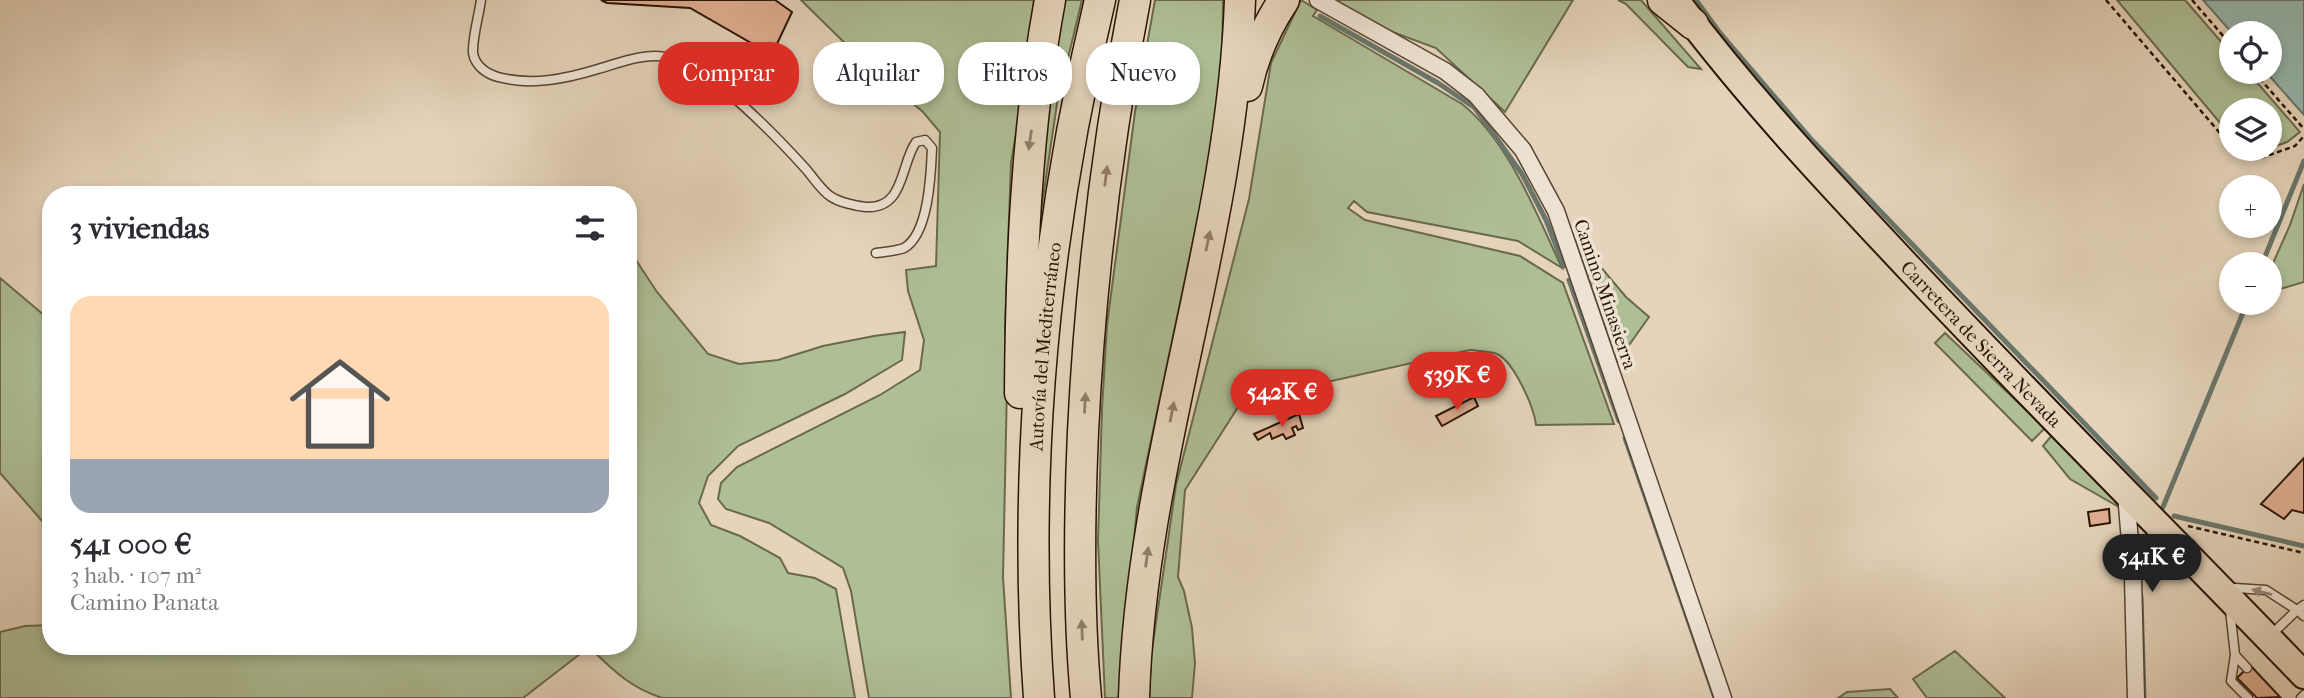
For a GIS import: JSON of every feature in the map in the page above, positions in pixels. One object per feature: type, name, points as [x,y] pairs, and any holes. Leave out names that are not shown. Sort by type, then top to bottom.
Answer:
[{"type":"highway","points":[[1034,595],[1020,521],[1021,321],[1028,156],[1050,0]]},
{"type":"highway","name":"Autovía del Mediterráneo","points":[[1039,698],[1033,511],[1044,317],[1071,128],[1100,0]]},
{"type":"highway","points":[[1086,698],[1080,504],[1088,339],[1118,90],[1135,0]]},
{"type":"highway","points":[[1134,698],[1146,562],[1159,479],[1217,195],[1231,106],[1240,0]]},
{"type":"highway","points":[[1663,0],[1693,24]]},
{"type":"highway","name":"Carretera de Sierra Nevada","points":[[1675,0],[1770,116],[1842,197],[1994,359],[2304,675]]},
{"type":"highway","points":[[1217,195],[1233,158],[1252,63],[1266,29],[1284,1]]},
{"type":"street","name":"Camino Minasierra","points":[[1318,0],[1445,71],[1476,95],[1523,150],[1556,211],[1723,698]]},
{"type":"street","points":[[2126,491],[2133,577],[2136,698]]},
{"type":"lane","points":[[481,0],[473,53],[479,66],[490,75],[536,82],[577,75],[630,59],[663,57],[694,66],[736,100],[805,167],[830,196],[852,204],[866,207],[880,205],[894,196],[900,187],[911,149],[916,142],[925,140],[932,148],[926,204],[918,233],[904,248],[876,253]]},
{"type":"lane","points":[[2248,698],[2231,681],[2235,655],[2227,596],[2235,588],[2266,590],[2302,610],[2268,638]]},
{"type":"lane","points":[[2235,655],[2247,668]]},
{"type":"path","points":[[2106,0],[2219,132]]},
{"type":"path","points":[[2192,0],[2219,31]]},
{"type":"path","points":[[2265,84],[2304,129]]},
{"type":"path","points":[[2282,151],[2295,146],[2304,136]]},
{"type":"path","points":[[2162,528],[2193,525],[2304,553]]},
{"type":"green space","points":[[801,0],[1034,0],[1029,42],[958,42],[958,105],[1021,105],[1011,163],[1005,328],[1007,385],[1003,577],[1011,698],[869,698],[851,591],[843,568],[769,523],[726,509],[718,499],[721,483],[737,467],[880,395],[920,370],[924,340],[908,291],[906,270],[936,266],[940,132],[915,105],[944,105],[944,42],[844,42]]},
{"type":"green space","points":[[1062,0],[1082,0],[1072,42],[1055,42]]},
{"type":"green space","points":[[1155,0],[1223,0],[1222,65],[1212,143],[1137,507],[1124,654],[1123,698],[1105,698],[1098,541],[1102,409],[1107,325],[1135,112],[1136,105],[1200,105],[1200,42],[1148,42]]},
{"type":"green space","points":[[1301,0],[1317,10],[1313,16],[1462,104],[1478,119],[1494,137],[1520,180],[1562,268],[1518,241],[1367,212],[1354,201],[1348,208],[1365,220],[1520,256],[1563,283],[1614,424],[1536,425],[1527,397],[1510,366],[1497,354],[1470,350],[1242,401],[1185,490],[1178,577],[1192,628],[1195,663],[1192,698],[1149,698],[1151,657],[1176,485],[1249,199],[1271,63]]},
{"type":"green space","points":[[1332,0],[1573,0],[1505,112],[1436,48],[1390,31]]},
{"type":"green space","points":[[1618,0],[1641,0],[1701,69],[1688,67],[1626,4]]},
{"type":"green space","points":[[2117,0],[2185,0],[2219,39],[2219,84],[2258,84],[2271,98],[2219,98],[2219,122]]},
{"type":"green space","points":[[1044,105],[1057,105],[1034,258]]},
{"type":"green space","points":[[2282,111],[2300,132],[2282,144]]},
{"type":"green space","points":[[2304,184],[2304,282],[2282,288],[2282,252],[2278,252]]},
{"type":"green space","points":[[1576,241],[1626,297],[1649,317],[1617,362]]},
{"type":"green space","points":[[637,262],[657,292],[708,354],[739,364],[778,360],[823,346],[905,332],[902,360],[845,394],[738,446],[708,476],[699,503],[711,525],[740,536],[780,558],[788,573],[815,578],[836,589],[855,698],[662,698],[631,683],[598,655],[637,655]]},
{"type":"green space","points":[[0,278],[42,313],[42,521],[0,473]]},
{"type":"green space","points":[[1945,333],[2045,428],[2032,441],[1935,343]]},
{"type":"green space","points":[[2052,435],[2113,497],[2119,507],[2070,479],[2043,446]]},
{"type":"green space","points":[[42,625],[42,655],[579,655],[523,698],[0,698],[0,632]]},
{"type":"green space","points":[[1955,651],[2005,698],[1927,698],[1913,679]]},
{"type":"green space","points":[[1890,689],[1898,698],[1838,698],[1847,692]]},
{"type":"water","points":[[2203,0],[2304,0],[2304,115],[2277,84],[2282,84],[2282,21],[2221,21]]},
{"type":"building","points":[[601,0],[775,0],[792,12],[778,42],[750,42],[690,8],[607,3]]},
{"type":"building","points":[[1474,397],[1478,406],[1442,426],[1436,416]]},
{"type":"building","points":[[1299,414],[1303,428],[1292,428],[1295,435],[1286,439],[1283,434],[1272,439],[1270,433],[1258,440],[1254,434]]},
{"type":"building","points":[[2304,458],[2304,513],[2292,510],[2284,519],[2261,504]]},
{"type":"building","points":[[2109,509],[2110,523],[2090,526],[2088,512]]},
{"type":"building","points":[[2250,665],[2280,697],[2257,698],[2237,678]]},
{"type":"waterway","points":[[1696,0],[1720,33],[1810,138],[2156,498]]},
{"type":"waterway","points":[[1320,16],[1438,83],[1475,108],[1522,174],[1546,220],[1564,266]]},
{"type":"waterway","points":[[2267,252],[2304,161]]},
{"type":"waterway","points":[[1569,280],[1619,421]]},
{"type":"waterway","points":[[2163,507],[2242,315]]},
{"type":"waterway","points":[[1625,438],[1715,698]]},
{"type":"waterway","points":[[2174,516],[2304,546]]},
{"type":"waterway","points":[[2140,579],[2150,538]]},
{"type":"waterway","points":[[2141,596],[2144,698]]}]
